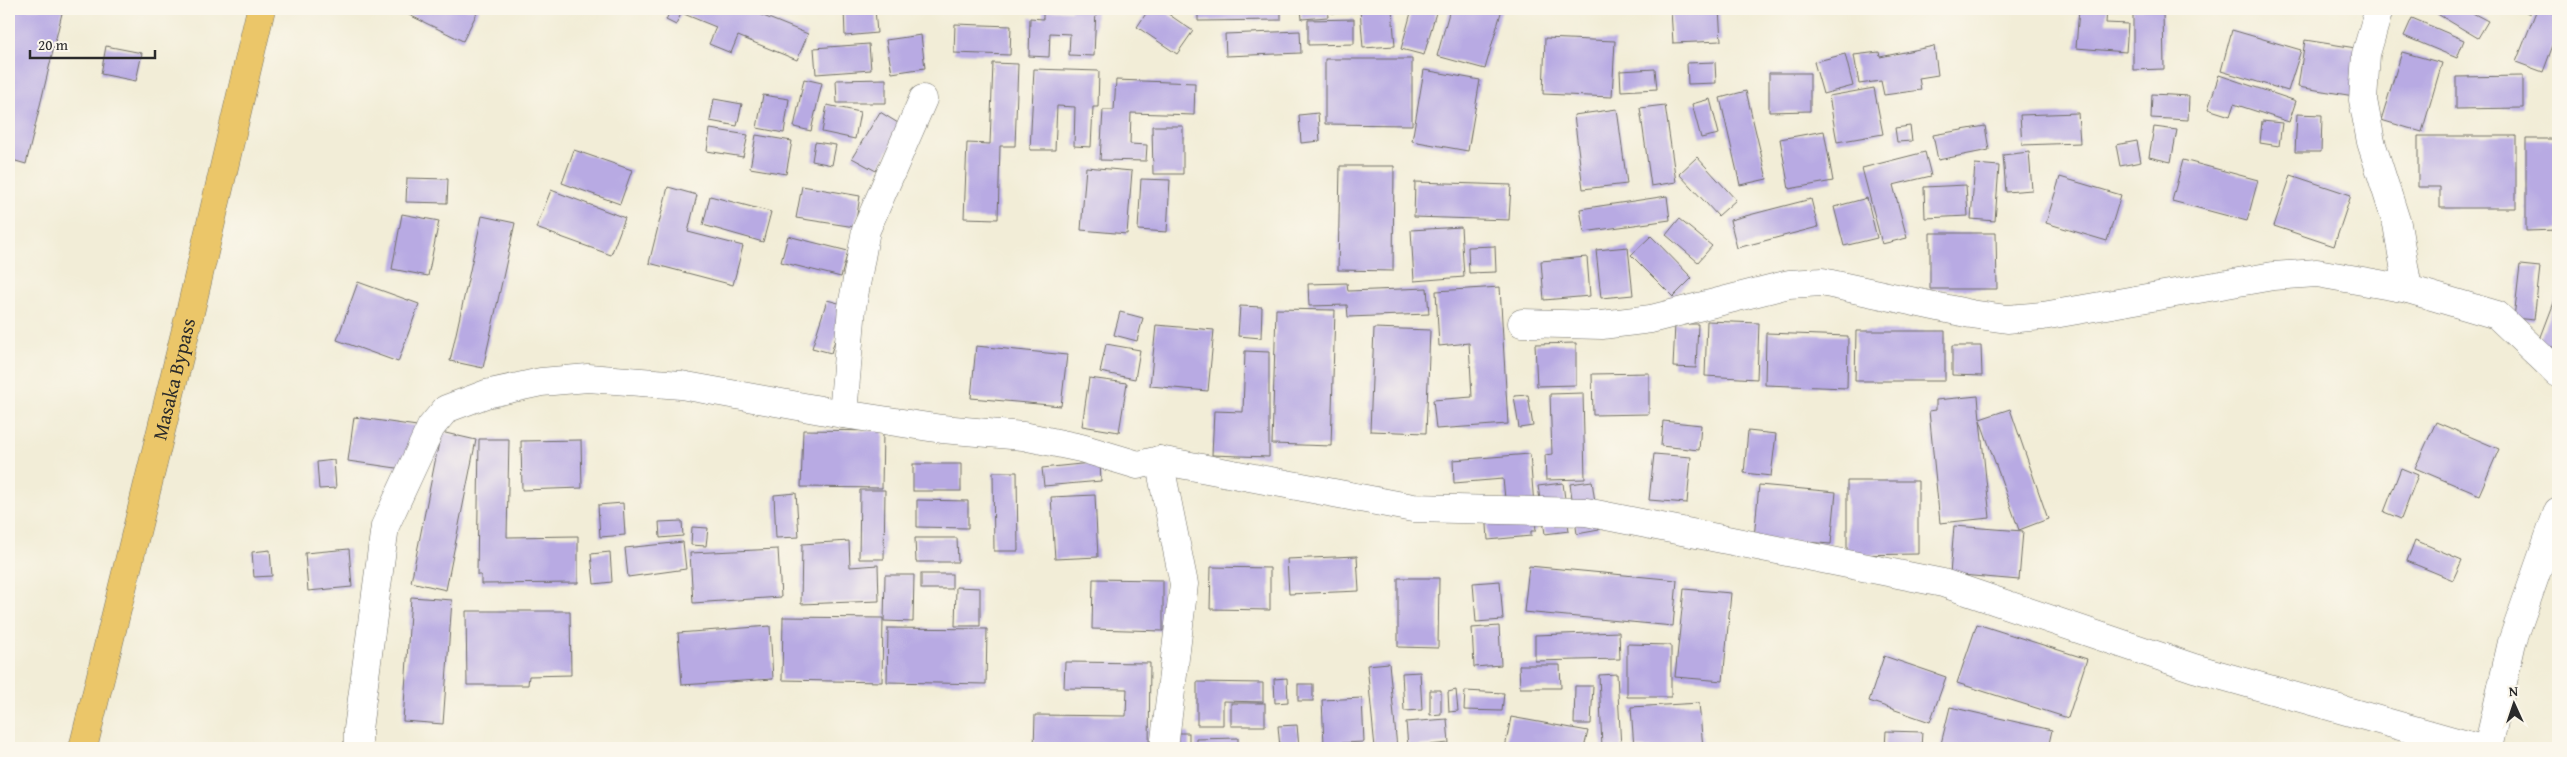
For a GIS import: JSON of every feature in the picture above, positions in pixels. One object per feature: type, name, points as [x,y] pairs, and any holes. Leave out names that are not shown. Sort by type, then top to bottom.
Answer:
[{"type":"highway","name":"Masaka Bypass","points":[[83,748],[189,316],[261,9]]},
{"type":"street","points":[[2378,9],[2366,54],[2363,100],[2371,142],[2398,224],[2408,289]]},
{"type":"street","points":[[843,414],[852,307],[866,230],[923,99]]},
{"type":"street","points":[[1522,323],[1602,325],[1651,319],[1789,284],[1822,282],[1971,314],[2007,319],[2043,316],[2273,276],[2317,273],[2408,289],[2497,315],[2558,373]]},
{"type":"street","points":[[358,748],[358,729],[385,526],[431,427],[446,409],[495,392],[541,382],[588,378],[681,385],[843,414],[942,429],[1023,436],[1081,448],[1138,465],[1158,460],[1413,508],[1586,512],[1943,583],[2194,668],[2478,748]]},
{"type":"street","points":[[1158,460],[1184,584],[1164,748]]},
{"type":"street","points":[[2488,748],[2512,642],[2558,511]]},
{"type":"building","points":[[10,9],[63,9],[26,164],[9,159]]},
{"type":"building","points":[[404,9],[479,9],[463,41],[403,12]]},
{"type":"building","points":[[671,9],[683,9],[676,25],[666,20]]},
{"type":"building","points":[[686,9],[758,9],[756,13],[808,34],[797,60],[738,36],[731,53],[709,44],[716,27],[684,14]]},
{"type":"building","points":[[844,9],[875,9],[877,33],[845,36]]},
{"type":"building","points":[[1071,9],[1096,9],[1094,56],[1069,55],[1070,34],[1050,33],[1049,57],[1029,56],[1030,18],[1043,19],[1043,10],[1071,11]]},
{"type":"building","points":[[1149,9],[1161,9],[1193,31],[1177,54],[1137,27]]},
{"type":"building","points":[[1198,9],[1281,9],[1281,20],[1198,21]]},
{"type":"building","points":[[1301,9],[1327,9],[1328,17],[1302,19]]},
{"type":"building","points":[[1332,9],[1354,9],[1355,11],[1332,13]]},
{"type":"building","points":[[1360,9],[1392,9],[1395,46],[1363,48]]},
{"type":"building","points":[[1412,9],[1437,9],[1424,55],[1401,49]]},
{"type":"building","points":[[1450,9],[1502,9],[1485,69],[1437,56]]},
{"type":"building","points":[[1719,9],[1721,41],[1673,43],[1671,10]]},
{"type":"building","points":[[1853,9],[1870,9],[1870,10],[1853,11]]},
{"type":"building","points":[[2079,9],[2107,9],[2106,23],[2128,24],[2126,52],[2076,48]]},
{"type":"building","points":[[2133,9],[2163,9],[2164,69],[2133,70]]},
{"type":"building","points":[[2429,9],[2465,9],[2488,21],[2478,38]]},
{"type":"building","points":[[2520,9],[2532,9],[2530,14]]},
{"type":"building","points":[[2537,9],[2558,14],[2558,32],[2543,72],[2516,62]]},
{"type":"building","points":[[2412,18],[2464,40],[2457,58],[2404,36]]},
{"type":"building","points":[[1354,19],[1354,44],[1308,45],[1308,20]]},
{"type":"building","points":[[955,24],[1011,26],[1010,55],[954,53]]},
{"type":"building","points":[[2232,30],[2301,50],[2288,91],[2221,71]]},
{"type":"building","points":[[1300,31],[1301,53],[1226,56],[1225,34]]},
{"type":"building","points":[[921,35],[925,68],[892,73],[886,40]]},
{"type":"building","points":[[1545,38],[1615,41],[1612,97],[1543,94]]},
{"type":"building","points":[[2305,40],[2362,49],[2354,96],[2298,87]]},
{"type":"building","points":[[869,44],[871,70],[816,74],[814,48]]},
{"type":"building","points":[[106,46],[142,53],[136,81],[101,74]]},
{"type":"building","points":[[1934,46],[1938,75],[1919,78],[1921,90],[1884,95],[1881,81],[1859,84],[1854,55],[1879,52],[1880,57]]},
{"type":"building","points":[[2402,52],[2442,63],[2422,132],[2381,120]]},
{"type":"building","points":[[1845,54],[1853,86],[1823,94],[1814,62]]},
{"type":"building","points":[[1325,59],[1412,59],[1412,125],[1325,124]]},
{"type":"building","points":[[1715,62],[1716,83],[1688,84],[1687,63]]},
{"type":"building","points":[[993,63],[1018,64],[1015,146],[1000,146],[998,219],[964,218],[967,143],[990,144]]},
{"type":"building","points":[[1034,69],[1099,71],[1098,107],[1093,107],[1091,147],[1074,146],[1075,107],[1057,106],[1055,150],[1030,150]]},
{"type":"building","points":[[1655,69],[1657,89],[1621,91],[1620,71]]},
{"type":"building","points":[[1424,70],[1480,80],[1468,151],[1412,141]]},
{"type":"building","points":[[1769,73],[1810,73],[1810,111],[1769,112]]},
{"type":"building","points":[[2219,75],[2296,101],[2289,122],[2234,104],[2230,116],[2208,109]]},
{"type":"building","points":[[2523,76],[2523,108],[2456,109],[2456,77]]},
{"type":"building","points":[[804,79],[822,83],[811,131],[794,127]]},
{"type":"building","points":[[886,79],[886,103],[837,103],[836,80]]},
{"type":"building","points":[[1116,80],[1195,83],[1194,115],[1131,113],[1130,144],[1147,145],[1146,161],[1100,160],[1103,110],[1114,110]]},
{"type":"building","points":[[1874,88],[1883,134],[1837,142],[1829,96]]},
{"type":"building","points":[[1746,91],[1767,179],[1740,185],[1720,98]]},
{"type":"building","points":[[2152,94],[2189,96],[2188,120],[2151,118]]},
{"type":"building","points":[[763,95],[789,99],[784,133],[757,128]]},
{"type":"building","points":[[714,99],[742,104],[737,126],[710,121]]},
{"type":"building","points":[[1710,99],[1719,134],[1701,138],[1692,104]]},
{"type":"building","points":[[827,105],[860,112],[855,139],[822,132]]},
{"type":"building","points":[[1665,105],[1676,182],[1651,186],[1640,108]]},
{"type":"building","points":[[1617,109],[1627,184],[1583,189],[1574,115]]},
{"type":"building","points":[[880,112],[903,126],[876,171],[852,158]]},
{"type":"building","points":[[1318,113],[1320,141],[1301,143],[1299,115]]},
{"type":"building","points":[[2078,113],[2080,143],[2022,145],[2020,115]]},
{"type":"building","points":[[2297,114],[2322,115],[2321,152],[2295,152]]},
{"type":"building","points":[[2262,121],[2282,123],[2279,146],[2260,143]]},
{"type":"building","points":[[1152,126],[1183,126],[1183,174],[1153,174]]},
{"type":"building","points":[[1910,126],[1912,141],[1897,142],[1895,128]]},
{"type":"building","points":[[1985,126],[1989,150],[1938,160],[1933,135]]},
{"type":"building","points":[[2154,127],[2177,130],[2171,162],[2149,157]]},
{"type":"building","points":[[710,129],[748,135],[743,157],[707,151]]},
{"type":"building","points":[[1824,131],[1833,181],[1789,189],[1780,139]]},
{"type":"building","points":[[756,135],[792,141],[786,174],[750,168]]},
{"type":"building","points":[[2418,136],[2516,136],[2516,208],[2440,208],[2440,187],[2418,187]]},
{"type":"building","points":[[2526,139],[2558,139],[2558,230],[2526,231]]},
{"type":"building","points":[[2137,141],[2141,162],[2120,166],[2116,145]]},
{"type":"building","points":[[815,142],[836,145],[832,165],[812,161]]},
{"type":"building","points":[[574,150],[632,170],[620,204],[562,183]]},
{"type":"building","points":[[1925,152],[1931,176],[1893,185],[1907,238],[1882,244],[1862,168]]},
{"type":"building","points":[[2029,152],[2032,190],[2006,192],[2003,155]]},
{"type":"building","points":[[1697,157],[1736,200],[1718,216],[1679,174]]},
{"type":"building","points":[[2183,160],[2258,180],[2247,221],[2172,201]]},
{"type":"building","points":[[1975,164],[1999,166],[1995,221],[1971,219]]},
{"type":"building","points":[[1340,166],[1394,166],[1393,271],[1338,270]]},
{"type":"building","points":[[1086,167],[1132,171],[1127,234],[1081,230]]},
{"type":"building","points":[[2291,175],[2351,195],[2334,246],[2274,226]]},
{"type":"building","points":[[2060,177],[2121,195],[2107,241],[2046,223]]},
{"type":"building","points":[[407,178],[448,179],[447,203],[406,202]]},
{"type":"building","points":[[1141,179],[1170,180],[1167,232],[1138,230]]},
{"type":"building","points":[[1415,182],[1511,185],[1509,220],[1414,217]]},
{"type":"building","points":[[1966,185],[1968,216],[1925,218],[1924,187]]},
{"type":"building","points":[[802,186],[860,196],[855,227],[796,218]]},
{"type":"building","points":[[668,187],[697,195],[688,232],[743,246],[733,285],[649,263]]},
{"type":"building","points":[[551,190],[625,218],[611,255],[536,228]]},
{"type":"building","points":[[710,196],[771,212],[763,242],[703,225]]},
{"type":"building","points":[[1667,196],[1670,220],[1584,232],[1580,209]]},
{"type":"building","points":[[1867,198],[1877,238],[1844,246],[1834,207]]},
{"type":"building","points":[[1811,199],[1818,227],[1737,248],[1730,220]]},
{"type":"building","points":[[402,214],[439,221],[428,276],[392,269]]},
{"type":"building","points":[[482,216],[515,223],[483,368],[450,361]]},
{"type":"building","points":[[1679,219],[1712,246],[1698,262],[1666,235]]},
{"type":"building","points":[[1461,227],[1464,277],[1414,281],[1411,230]]},
{"type":"building","points":[[1930,233],[1996,233],[1997,289],[1930,289]]},
{"type":"building","points":[[788,236],[848,251],[841,277],[781,262]]},
{"type":"building","points":[[1651,236],[1692,278],[1673,297],[1631,255]]},
{"type":"building","points":[[1495,246],[1496,272],[1469,273],[1468,247]]},
{"type":"building","points":[[1628,247],[1633,295],[1601,298],[1596,250]]},
{"type":"building","points":[[1587,257],[1590,296],[1544,300],[1541,261]]},
{"type":"building","points":[[2520,265],[2540,267],[2534,320],[2514,318]]},
{"type":"building","points":[[358,282],[419,304],[398,362],[337,340]]},
{"type":"building","points":[[1347,283],[1348,291],[1427,288],[1429,314],[1348,317],[1347,305],[1309,306],[1308,284]]},
{"type":"building","points":[[1500,287],[1508,424],[1436,429],[1433,400],[1472,397],[1469,343],[1439,346],[1436,291]]},
{"type":"building","points":[[2558,292],[2558,349],[2539,342]]},
{"type":"building","points":[[827,300],[846,305],[831,353],[812,348]]},
{"type":"building","points":[[1240,306],[1262,307],[1261,338],[1238,336]]},
{"type":"building","points":[[1276,309],[1335,310],[1331,446],[1272,444]]},
{"type":"building","points":[[1120,312],[1143,318],[1137,341],[1114,335]]},
{"type":"building","points":[[1707,321],[1759,323],[1757,379],[1705,376]]},
{"type":"building","points":[[1675,324],[1698,324],[1696,368],[1673,367]]},
{"type":"building","points":[[1156,325],[1214,330],[1208,391],[1150,386]]},
{"type":"building","points":[[1374,328],[1430,330],[1426,433],[1370,431]]},
{"type":"building","points":[[1856,331],[1945,331],[1945,381],[1855,381]]},
{"type":"building","points":[[1766,333],[1848,336],[1847,388],[1765,385]]},
{"type":"building","points":[[1576,343],[1576,385],[1537,386],[1535,344]]},
{"type":"building","points":[[1106,344],[1140,350],[1135,379],[1100,372]]},
{"type":"building","points":[[976,346],[1067,355],[1061,406],[971,398]]},
{"type":"building","points":[[1952,346],[1981,346],[1982,376],[1952,375]]},
{"type":"building","points":[[1245,351],[1269,352],[1269,457],[1212,455],[1214,411],[1243,412]]},
{"type":"building","points":[[1649,373],[1649,414],[1593,415],[1592,374]]},
{"type":"building","points":[[1089,378],[1127,383],[1119,432],[1082,426]]},
{"type":"building","points":[[1583,393],[1585,479],[1546,480],[1545,455],[1552,454],[1550,394]]},
{"type":"building","points":[[1528,395],[1533,426],[1519,428],[1514,396]]},
{"type":"building","points":[[1978,396],[1980,419],[2010,409],[2048,519],[2019,530],[1980,420],[1990,518],[1940,523],[1929,411],[1936,410],[1936,400]]},
{"type":"building","points":[[354,417],[417,426],[410,470],[348,461]]},
{"type":"building","points":[[1663,421],[1701,425],[1699,450],[1661,446]]},
{"type":"building","points":[[2436,422],[2499,449],[2479,495],[2415,468]]},
{"type":"building","points":[[803,430],[883,431],[882,488],[801,487]]},
{"type":"building","points":[[1748,431],[1776,434],[1771,476],[1744,473]]},
{"type":"building","points":[[441,432],[476,440],[446,590],[411,582]]},
{"type":"building","points":[[479,439],[509,439],[507,537],[578,536],[578,583],[481,584],[481,575],[477,575]]},
{"type":"building","points":[[581,440],[582,488],[522,490],[521,441]]},
{"type":"building","points":[[1530,454],[1536,531],[1531,531],[1531,536],[1488,540],[1486,510],[1506,508],[1503,479],[1454,483],[1453,460]]},
{"type":"building","points":[[1654,454],[1691,457],[1687,503],[1649,500]]},
{"type":"building","points":[[334,460],[336,488],[319,489],[317,462]]},
{"type":"building","points":[[1100,462],[1101,481],[1044,486],[1042,468]]},
{"type":"building","points":[[913,464],[961,464],[961,491],[913,491]]},
{"type":"building","points":[[2401,468],[2418,475],[2401,519],[2384,512]]},
{"type":"building","points":[[993,472],[1017,472],[1018,551],[994,551]]},
{"type":"building","points":[[1592,481],[1599,530],[1577,534],[1570,484]]},
{"type":"building","points":[[1847,481],[1918,481],[1918,554],[1847,555]]},
{"type":"building","points":[[1563,483],[1569,531],[1545,534],[1538,486]]},
{"type":"building","points":[[1759,485],[1836,492],[1831,544],[1754,538]]},
{"type":"building","points":[[860,490],[885,490],[884,559],[859,559]]},
{"type":"building","points":[[796,493],[799,537],[776,538],[774,495]]},
{"type":"building","points":[[1095,495],[1098,557],[1055,559],[1051,497]]},
{"type":"building","points":[[917,500],[968,501],[968,528],[917,527]]},
{"type":"building","points":[[623,503],[625,535],[600,537],[598,505]]},
{"type":"building","points":[[682,521],[683,536],[660,538],[659,522]]},
{"type":"building","points":[[1954,526],[2023,531],[2019,580],[1950,574]]},
{"type":"building","points":[[692,527],[708,528],[706,546],[691,545]]},
{"type":"building","points":[[915,538],[957,538],[958,562],[916,562]]},
{"type":"building","points":[[2415,540],[2462,560],[2453,580],[2407,561]]},
{"type":"building","points":[[849,541],[850,567],[878,565],[879,601],[801,604],[802,544]]},
{"type":"building","points":[[683,542],[686,569],[628,577],[625,548]]},
{"type":"building","points":[[349,549],[352,587],[308,591],[305,553]]},
{"type":"building","points":[[778,549],[781,597],[693,603],[690,553]]},
{"type":"building","points":[[270,550],[272,576],[254,577],[252,552]]},
{"type":"building","points":[[610,552],[612,582],[594,584],[591,554]]},
{"type":"building","points":[[1357,556],[1359,591],[1289,594],[1287,559]]},
{"type":"building","points":[[1529,566],[1677,580],[1673,626],[1524,612]]},
{"type":"building","points":[[1211,567],[1270,568],[1270,610],[1210,609]]},
{"type":"building","points":[[921,574],[952,574],[952,589],[921,589]]},
{"type":"building","points":[[885,575],[914,575],[913,622],[884,621]]},
{"type":"building","points":[[1398,578],[1439,578],[1438,648],[1398,647]]},
{"type":"building","points":[[1093,579],[1163,580],[1163,631],[1092,629]]},
{"type":"building","points":[[1500,581],[1503,620],[1476,622],[1473,583]]},
{"type":"building","points":[[956,587],[980,588],[980,626],[955,626]]},
{"type":"building","points":[[1684,589],[1731,593],[1723,681],[1675,677]]},
{"type":"building","points":[[411,597],[452,600],[443,724],[403,721]]},
{"type":"building","points":[[466,611],[570,611],[571,675],[529,676],[528,685],[467,685]]},
{"type":"building","points":[[783,617],[883,618],[882,682],[782,680]]},
{"type":"building","points":[[1977,624],[2087,659],[2068,718],[1957,683]]},
{"type":"building","points":[[770,626],[773,679],[682,685],[678,633]]},
{"type":"building","points":[[1499,626],[1501,665],[1474,667],[1472,628]]},
{"type":"building","points":[[888,628],[987,629],[986,684],[887,682]]},
{"type":"building","points":[[1619,632],[1620,659],[1535,661],[1535,635]]},
{"type":"building","points":[[1627,644],[1671,645],[1671,697],[1627,697]]},
{"type":"building","points":[[1884,656],[1946,677],[1930,722],[1869,701]]},
{"type":"building","points":[[1065,662],[1150,663],[1149,748],[1034,748],[1035,715],[1126,716],[1127,689],[1064,688]]},
{"type":"building","points":[[1389,663],[1397,748],[1375,748],[1367,665]]},
{"type":"building","points":[[1519,665],[1560,665],[1561,688],[1520,688]]},
{"type":"building","points":[[1420,672],[1422,710],[1404,711],[1402,673]]},
{"type":"building","points":[[1617,674],[1621,748],[1602,748],[1599,675]]},
{"type":"building","points":[[1287,678],[1288,702],[1275,703],[1274,679]]},
{"type":"building","points":[[1197,682],[1263,683],[1263,702],[1223,701],[1223,725],[1197,725]]},
{"type":"building","points":[[1298,684],[1313,684],[1313,701],[1298,701]]},
{"type":"building","points":[[1575,686],[1593,686],[1591,724],[1574,724]]},
{"type":"building","points":[[1430,690],[1441,690],[1441,714],[1430,715]]},
{"type":"building","points":[[1456,690],[1458,711],[1449,712],[1448,692]]},
{"type":"building","points":[[1465,691],[1504,693],[1502,711],[1464,710]]},
{"type":"building","points":[[1362,698],[1364,742],[1324,744],[1322,700]]},
{"type":"building","points":[[1231,703],[1265,703],[1265,726],[1231,726]]},
{"type":"building","points":[[1699,703],[1703,748],[1634,748],[1631,707]]},
{"type":"building","points":[[1950,707],[2052,730],[2048,748],[1940,748]]},
{"type":"building","points":[[1511,717],[1588,731],[1584,748],[1505,748]]},
{"type":"building","points":[[1447,719],[1449,743],[1408,747],[1406,722]]},
{"type":"building","points":[[1297,725],[1299,748],[1280,748],[1278,726]]},
{"type":"building","points":[[1886,731],[1922,732],[1921,748],[1885,748]]},
{"type":"building","points":[[1174,733],[1189,733],[1189,748],[1174,748]]},
{"type":"building","points":[[1238,738],[1238,748],[1196,748],[1196,739]]}]
